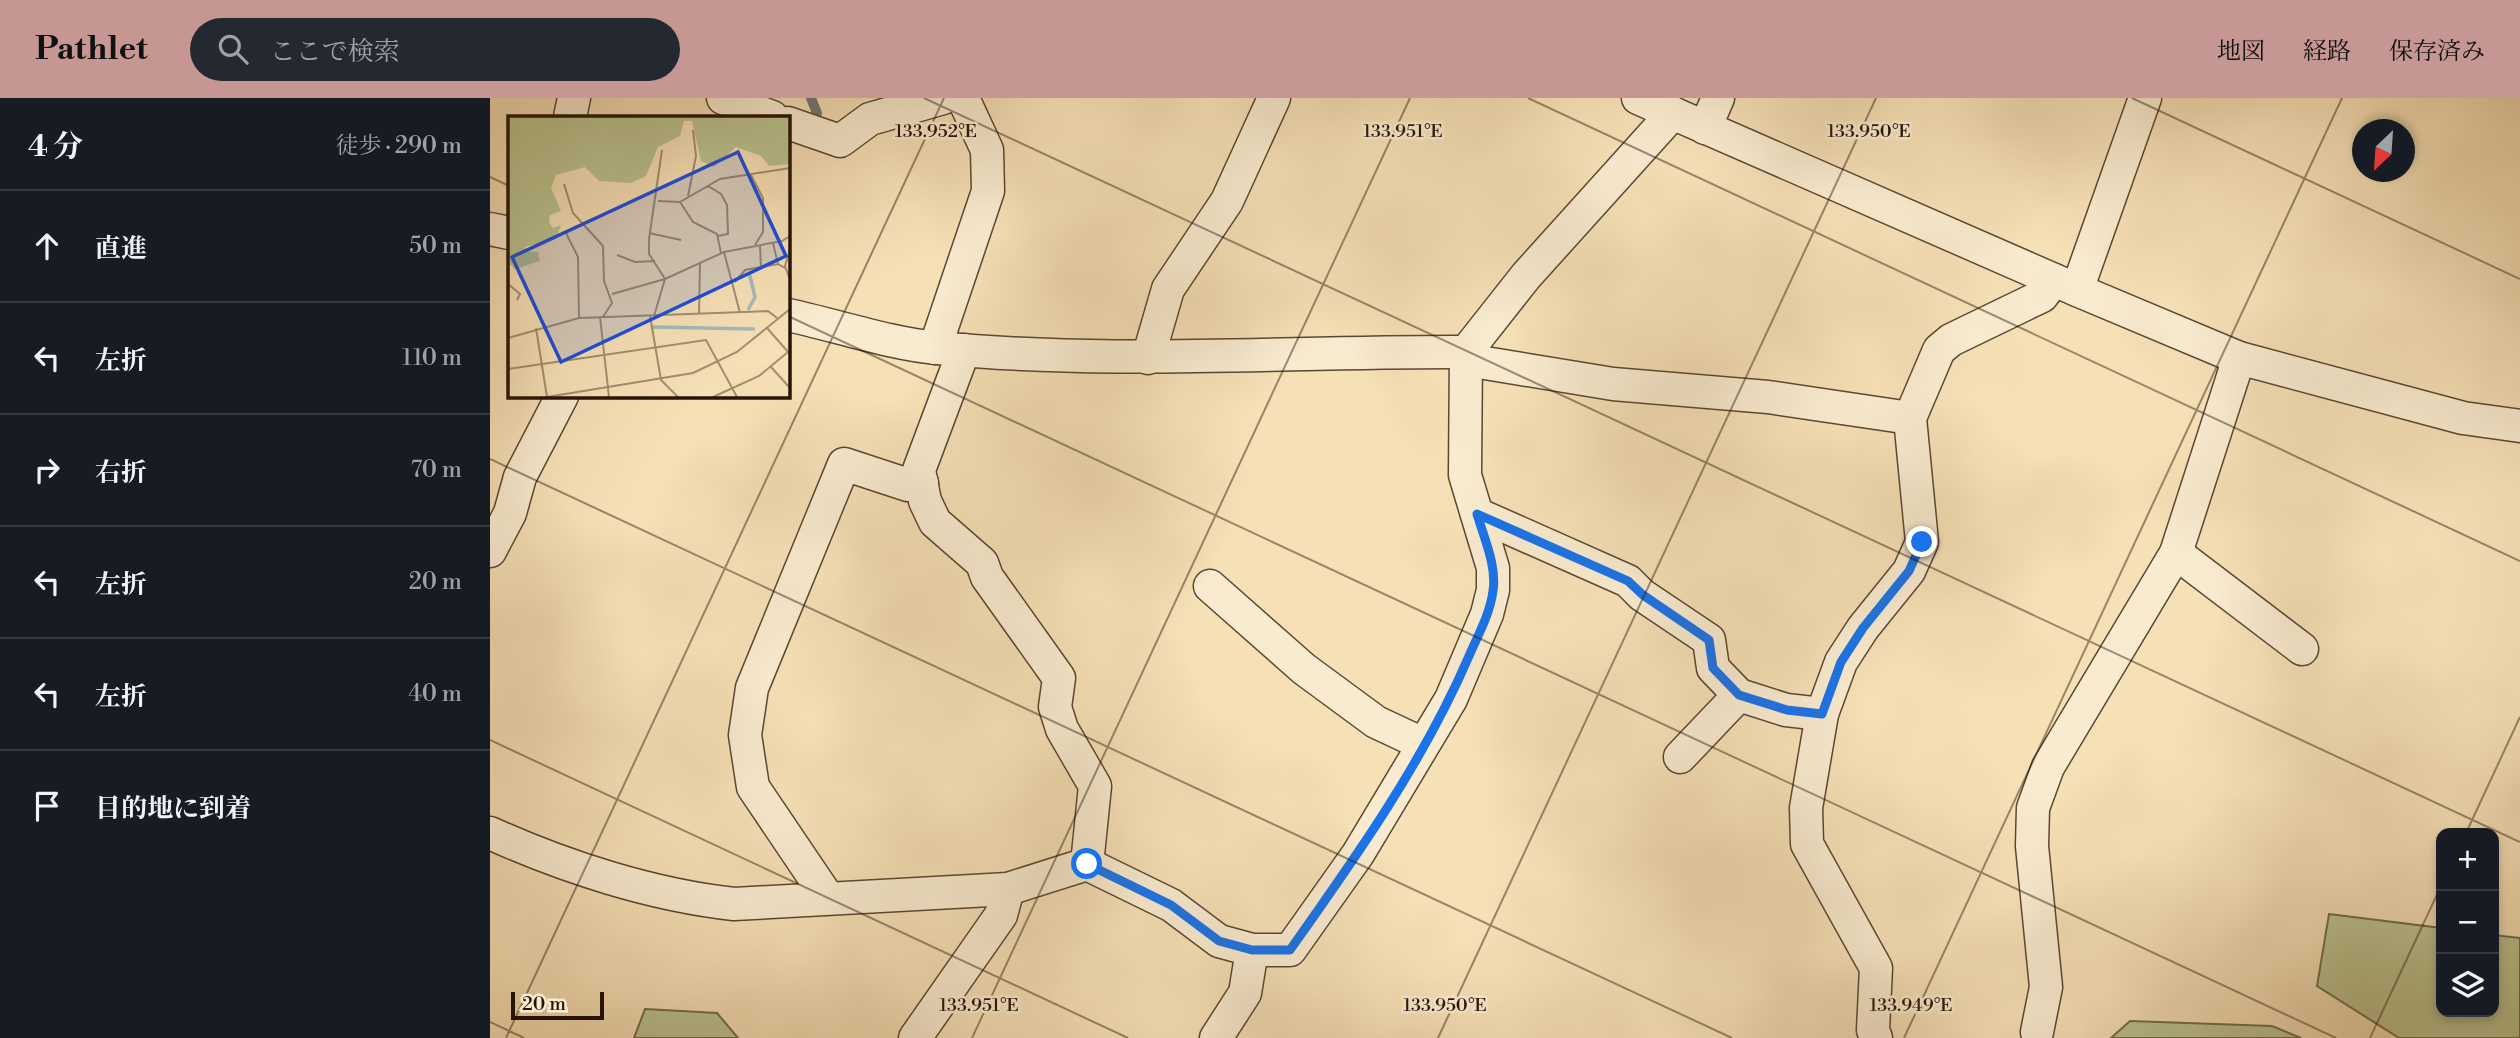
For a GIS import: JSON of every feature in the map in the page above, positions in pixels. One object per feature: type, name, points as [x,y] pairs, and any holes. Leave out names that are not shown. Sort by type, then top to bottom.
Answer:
[{"type":"street","points":[[570,116],[574,98]]},
{"type":"street","points":[[712,116],[717,98]]},
{"type":"street","points":[[723,98],[769,116]]},
{"type":"street","points":[[789,123],[839,141],[870,120],[943,98]]},
{"type":"street","points":[[963,98],[987,150],[988,191],[919,470],[934,522],[982,563],[987,577],[1059,678],[1055,707],[1062,729],[1095,786],[1087,864]]},
{"type":"street","points":[[1148,358],[1168,289],[1227,201],[1275,98]]},
{"type":"street","points":[[1638,98],[2239,358],[2451,415],[2520,426]]},
{"type":"street","points":[[1705,128],[1718,98]]},
{"type":"street","points":[[1876,1038],[1873,1030],[1876,968],[1807,844],[1806,808],[1822,714],[1841,662],[1863,628],[1909,571],[1922,542],[1910,418],[1940,350],[1951,340],[2065,285],[2145,98]]},
{"type":"street","points":[[490,833],[561,864],[709,901],[761,905],[828,898],[1008,888],[1087,864],[1171,905],[1219,941],[1252,950],[1290,950],[1357,854],[1451,699],[1487,614],[1493,590],[1493,568],[1465,475],[1463,433],[1468,366],[1466,352],[1526,276],[1674,113]]},
{"type":"street","points":[[490,229],[508,233]]},
{"type":"street","points":[[789,315],[950,349],[1148,358],[1334,352],[1466,352],[1479,362],[1613,384],[1768,397],[1910,418]]},
{"type":"street","points":[[2037,1032],[2046,987],[2032,846],[2034,808],[2048,767],[2176,553],[2239,358]]},
{"type":"street","points":[[490,551],[510,513],[520,477],[561,397]]},
{"type":"street","points":[[828,898],[753,786],[745,735],[752,688],[844,464],[908,485],[922,483]]},
{"type":"street","points":[[1477,514],[1628,581],[1643,595],[1709,640],[1713,668],[1739,695],[1787,710],[1822,714]]},
{"type":"street","points":[[2176,553],[2302,649]]},
{"type":"street","points":[[1210,586],[1304,669],[1376,722],[1423,744]]},
{"type":"street","points":[[1680,757],[1739,695]]},
{"type":"street","points":[[915,1038],[1001,915],[1008,888]]},
{"type":"street","points":[[1216,1038],[1245,993],[1252,950]]},
{"type":"green space","points":[[2329,914],[2436,927],[2436,1017],[2499,1017],[2499,936],[2520,938],[2520,1038],[2399,1038],[2317,986]]},
{"type":"green space","points":[[645,1009],[717,1013],[738,1038],[634,1038]]},
{"type":"green space","points":[[2130,1021],[2272,1026],[2301,1038],[2111,1038]]},
{"type":"waterway","points":[[811,98],[817,113]]},
{"type":"route","points":[[1087,864],[1171,905],[1219,941],[1252,950],[1290,950],[1357,854],[1451,699],[1487,614],[1493,590],[1493,568],[1477,514],[1628,581],[1643,595],[1709,640],[1713,668],[1739,695],[1787,710],[1822,714],[1841,662],[1863,628],[1909,571],[1922,542]]}]
